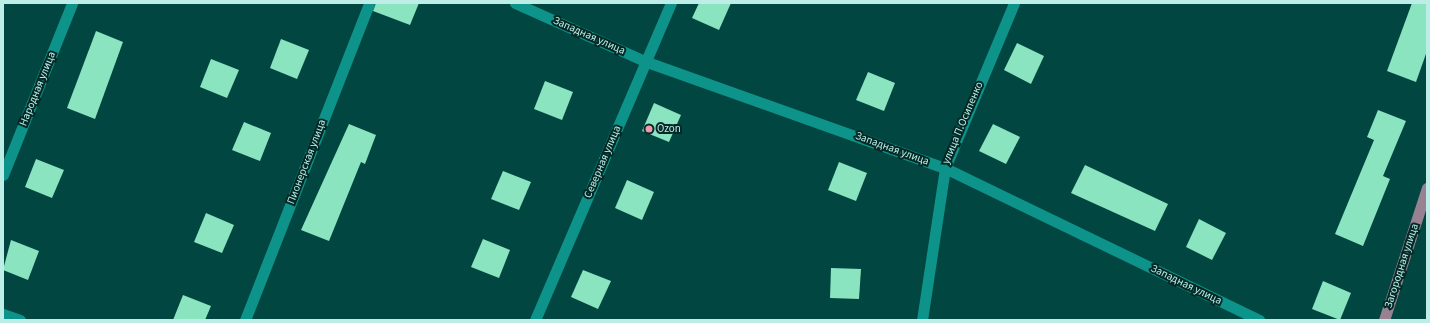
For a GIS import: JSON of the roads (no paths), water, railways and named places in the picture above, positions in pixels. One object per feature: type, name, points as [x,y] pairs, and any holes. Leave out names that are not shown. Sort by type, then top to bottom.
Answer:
[{"type":"main road","name":"Загородная улица","points":[[1384,320],[1427,188]]},
{"type":"street","name":"Народная улица","points":[[3,175],[72,3]]},
{"type":"street","name":"Пионерская улица","points":[[245,320],[369,3]]},
{"type":"street","name":"Западная улица","points":[[515,3],[647,62],[945,168],[1259,320]]},
{"type":"street","name":"Северная улица","points":[[535,320],[647,62],[671,3]]},
{"type":"street","name":"улица П.Осипенко","points":[[922,320],[945,168],[1014,3]]},
{"type":"street","points":[[3,314],[20,320]]},
{"type":"place","name":"Ozon","points":[[649,129]]}]
